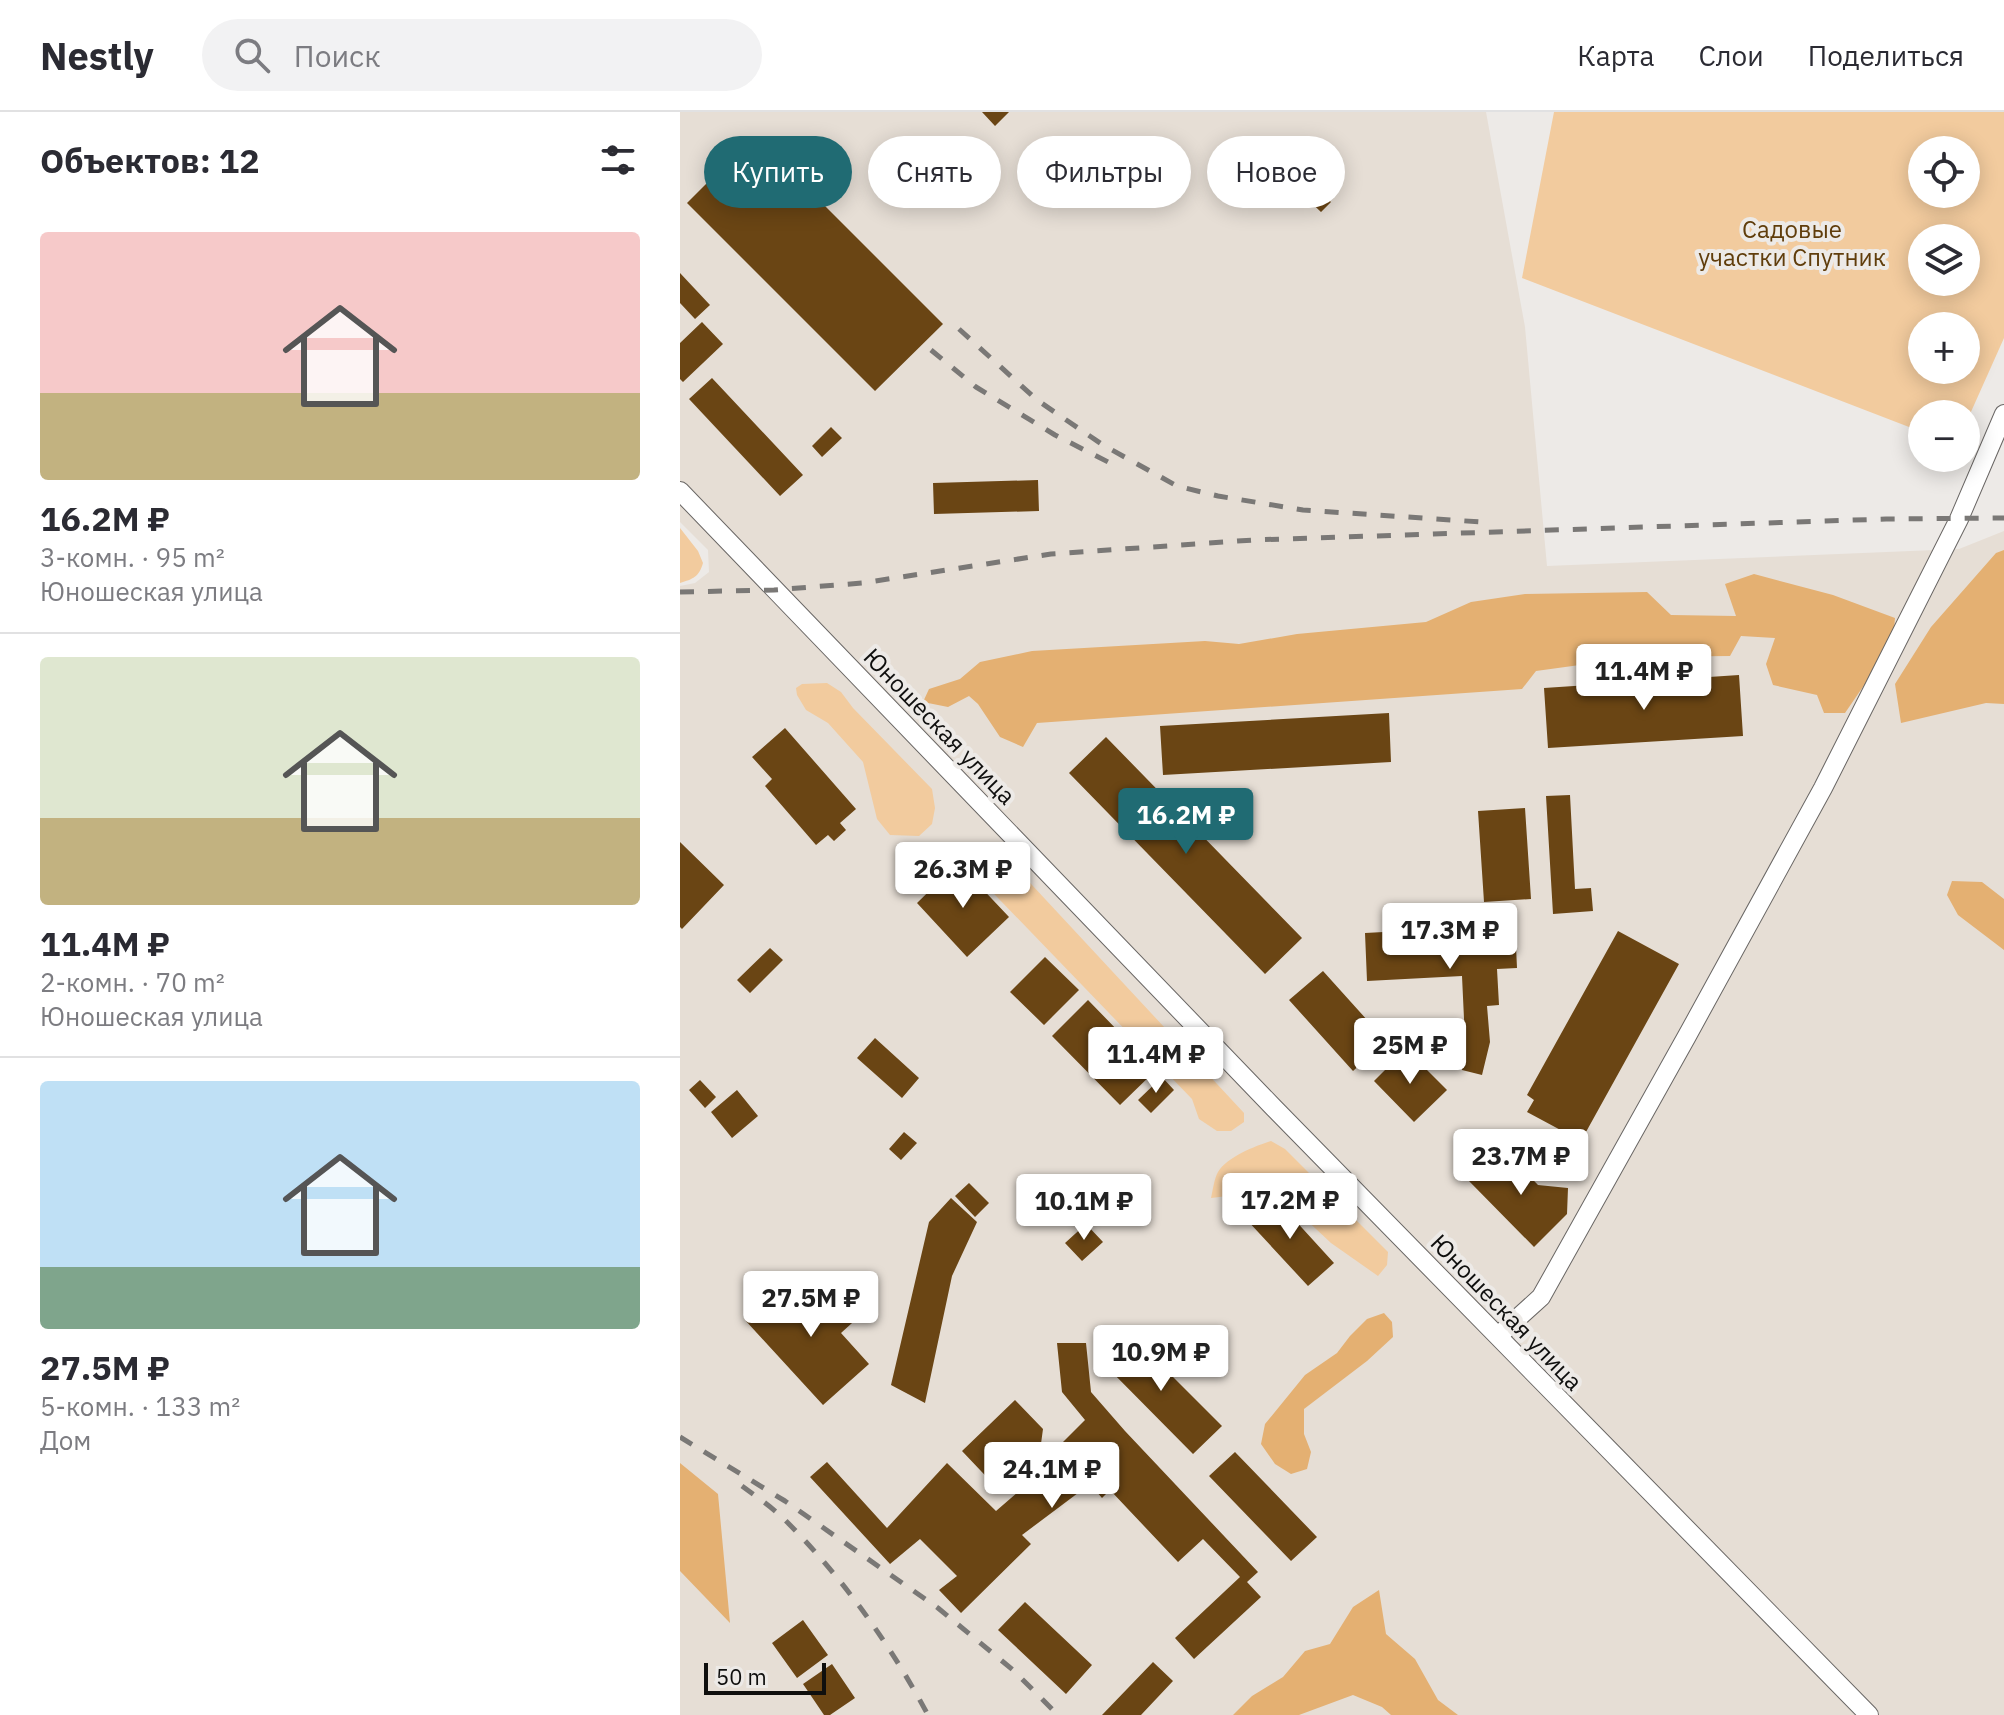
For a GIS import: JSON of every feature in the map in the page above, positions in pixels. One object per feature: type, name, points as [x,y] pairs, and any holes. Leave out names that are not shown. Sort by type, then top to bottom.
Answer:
[{"type":"street","points":[[1498,1336],[1541,1297],[1823,788],[1959,519],[2004,414]]},
{"type":"street","name":"Юношеская улица","points":[[680,491],[1274,1108],[1869,1715]]},
{"type":"shaded area","points":[[680,112],[1486,112],[1525,327],[1547,566],[1959,549],[2004,531],[2004,1715],[680,1715],[680,586],[695,583],[709,572],[708,550],[680,522]]},
{"type":"shaded area","points":[[2004,550],[2004,704],[1986,703],[1901,723],[1895,684],[1931,627],[1996,553]]},
{"type":"shaded area","points":[[1754,574],[1833,595],[1895,618],[1893,643],[1845,713],[1824,713],[1817,695],[1773,685],[1766,664],[1775,638],[1741,636],[1730,656],[1638,657],[1536,671],[1522,689],[1037,723],[1023,747],[1000,737],[969,696],[948,707],[923,702],[929,689],[960,679],[980,662],[1032,651],[1205,641],[1239,644],[1297,634],[1426,622],[1471,602],[1525,594],[1647,592],[1671,615],[1736,616],[1725,584]]},
{"type":"shaded area","points":[[1952,881],[1982,882],[2004,899],[2004,950],[1958,915],[1947,895]]},
{"type":"shaded area","points":[[1384,1313],[1392,1322],[1393,1337],[1304,1409],[1304,1434],[1311,1452],[1307,1469],[1291,1474],[1275,1464],[1261,1444],[1265,1424],[1305,1375],[1337,1353],[1367,1319]]},
{"type":"shaded area","points":[[680,1463],[718,1494],[730,1623],[680,1571]]},
{"type":"shaded area","points":[[1379,1590],[1386,1634],[1415,1659],[1438,1700],[1458,1715],[1391,1715],[1382,1707],[1353,1695],[1299,1715],[1233,1715],[1252,1696],[1283,1677],[1305,1651],[1330,1644],[1353,1607]]},
{"type":"green space","name":"Садовые участки Спутник","points":[[1554,112],[2004,112],[2004,338],[1976,400],[1908,400],[1908,427],[1522,278]]},
{"type":"green space","points":[[680,528],[698,551],[703,563],[695,577],[680,583]]},
{"type":"green space","points":[[827,683],[841,692],[932,789],[935,808],[932,824],[919,836],[890,835],[877,819],[863,762],[828,723],[806,710],[797,695],[796,688],[802,684]]},
{"type":"green space","points":[[993,855],[1019,871],[1244,1113],[1244,1122],[1231,1131],[1217,1131],[1199,1119],[1192,1099],[972,871],[976,858]]},
{"type":"green space","points":[[1271,1141],[1285,1149],[1388,1252],[1387,1265],[1378,1276],[1331,1243],[1269,1185],[1236,1195],[1211,1198],[1222,1167],[1242,1153]]},
{"type":"building","points":[[982,112],[1009,112],[995,126]]},
{"type":"building","points":[[704,186],[704,208],[827,208],[943,324],[875,391],[687,203]]},
{"type":"building","points":[[680,273],[710,305],[695,319],[680,303]]},
{"type":"building","points":[[702,322],[723,344],[683,382],[680,379],[680,343]]},
{"type":"building","points":[[712,378],[803,475],[780,496],[689,399]]},
{"type":"building","points":[[831,427],[842,438],[822,457],[812,446]]},
{"type":"building","points":[[1038,480],[1039,511],[934,514],[933,483]]},
{"type":"building","points":[[1739,675],[1743,736],[1548,748],[1544,688]]},
{"type":"building","points":[[1389,713],[1391,762],[1163,775],[1160,726]]},
{"type":"building","points":[[785,728],[856,809],[840,823],[846,830],[834,841],[828,835],[816,845],[765,786],[772,779],[752,757]]},
{"type":"building","points":[[1106,737],[1302,938],[1265,974],[1069,773]]},
{"type":"building","points":[[1570,795],[1575,889],[1591,888],[1593,911],[1553,914],[1546,796]]},
{"type":"building","points":[[1525,808],[1531,899],[1484,902],[1478,811]]},
{"type":"building","points":[[680,842],[724,885],[682,929],[680,927]]},
{"type":"building","points":[[958,863],[1009,917],[967,957],[917,903]]},
{"type":"building","points":[[1515,925],[1517,968],[1497,969],[1499,1005],[1487,1006],[1490,1042],[1482,1075],[1462,1070],[1465,1040],[1462,976],[1367,981],[1365,933]]},
{"type":"building","points":[[1618,931],[1679,964],[1581,1141],[1527,1112],[1534,1100],[1527,1095]]},
{"type":"building","points":[[770,948],[783,960],[750,993],[737,980]]},
{"type":"building","points":[[1045,957],[1079,990],[1044,1025],[1010,992]]},
{"type":"building","points":[[1323,971],[1386,1041],[1353,1071],[1289,1000]]},
{"type":"building","points":[[1088,1000],[1156,1070],[1120,1105],[1052,1036]]},
{"type":"building","points":[[875,1038],[919,1078],[902,1098],[857,1058]]},
{"type":"building","points":[[1406,1049],[1447,1090],[1414,1122],[1374,1081]]},
{"type":"building","points":[[1162,1077],[1174,1090],[1151,1113],[1138,1100]]},
{"type":"building","points":[[700,1080],[716,1097],[705,1108],[689,1090]]},
{"type":"building","points":[[737,1090],[758,1116],[732,1138],[711,1112]]},
{"type":"building","points":[[904,1132],[917,1143],[901,1160],[889,1149]]},
{"type":"building","points":[[1502,1148],[1538,1185],[1568,1188],[1567,1214],[1534,1247],[1469,1181]]},
{"type":"building","points":[[969,1183],[989,1203],[975,1217],[955,1196]]},
{"type":"building","points":[[1118,1187],[1127,1197],[1110,1213],[1101,1203]]},
{"type":"building","points":[[1272,1195],[1334,1263],[1308,1286],[1246,1219]]},
{"type":"building","points":[[951,1198],[977,1222],[952,1276],[925,1403],[891,1385],[929,1222]]},
{"type":"building","points":[[1086,1224],[1103,1242],[1082,1261],[1065,1243]]},
{"type":"building","points":[[791,1278],[828,1319],[860,1290],[873,1304],[841,1333],[869,1364],[823,1405],[745,1320]]},
{"type":"building","points":[[1128,1332],[1222,1426],[1193,1454],[1100,1360]]},
{"type":"building","points":[[1057,1343],[1086,1343],[1091,1392],[1258,1572],[1247,1582],[1261,1597],[1194,1659],[1175,1638],[1240,1577],[1203,1539],[1178,1562],[1110,1490],[1102,1498],[1090,1484],[1022,1535],[1031,1544],[961,1613],[939,1590],[957,1576],[920,1539],[890,1564],[810,1477],[827,1462],[887,1528],[947,1463],[996,1511],[1062,1454],[1056,1449],[1085,1420],[1062,1392]]},
{"type":"building","points":[[1015,1400],[1043,1429],[1040,1451],[999,1490],[962,1451]]},
{"type":"building","points":[[1235,1452],[1317,1537],[1291,1561],[1209,1476]]},
{"type":"building","points":[[1025,1602],[1092,1665],[1066,1694],[998,1630]]},
{"type":"building","points":[[803,1620],[828,1655],[797,1678],[772,1643]]},
{"type":"building","points":[[1153,1662],[1173,1681],[1141,1715],[1102,1715]]},
{"type":"building","points":[[832,1664],[855,1698],[830,1715],[824,1715],[803,1684]]},
{"type":"railway","points":[[959,329],[1037,400],[1103,445],[1177,486],[1303,510],[1481,522]]},
{"type":"railway","points":[[931,350],[976,387],[1055,435],[1116,466]]},
{"type":"railway","points":[[680,592],[774,590],[862,583],[1051,554],[1253,540],[1886,519],[2004,518]]},
{"type":"railway","points":[[680,1437],[785,1501],[938,1608],[1013,1670],[1058,1715]]},
{"type":"railway","points":[[742,1486],[786,1521],[846,1589],[898,1663],[928,1715]]}]
